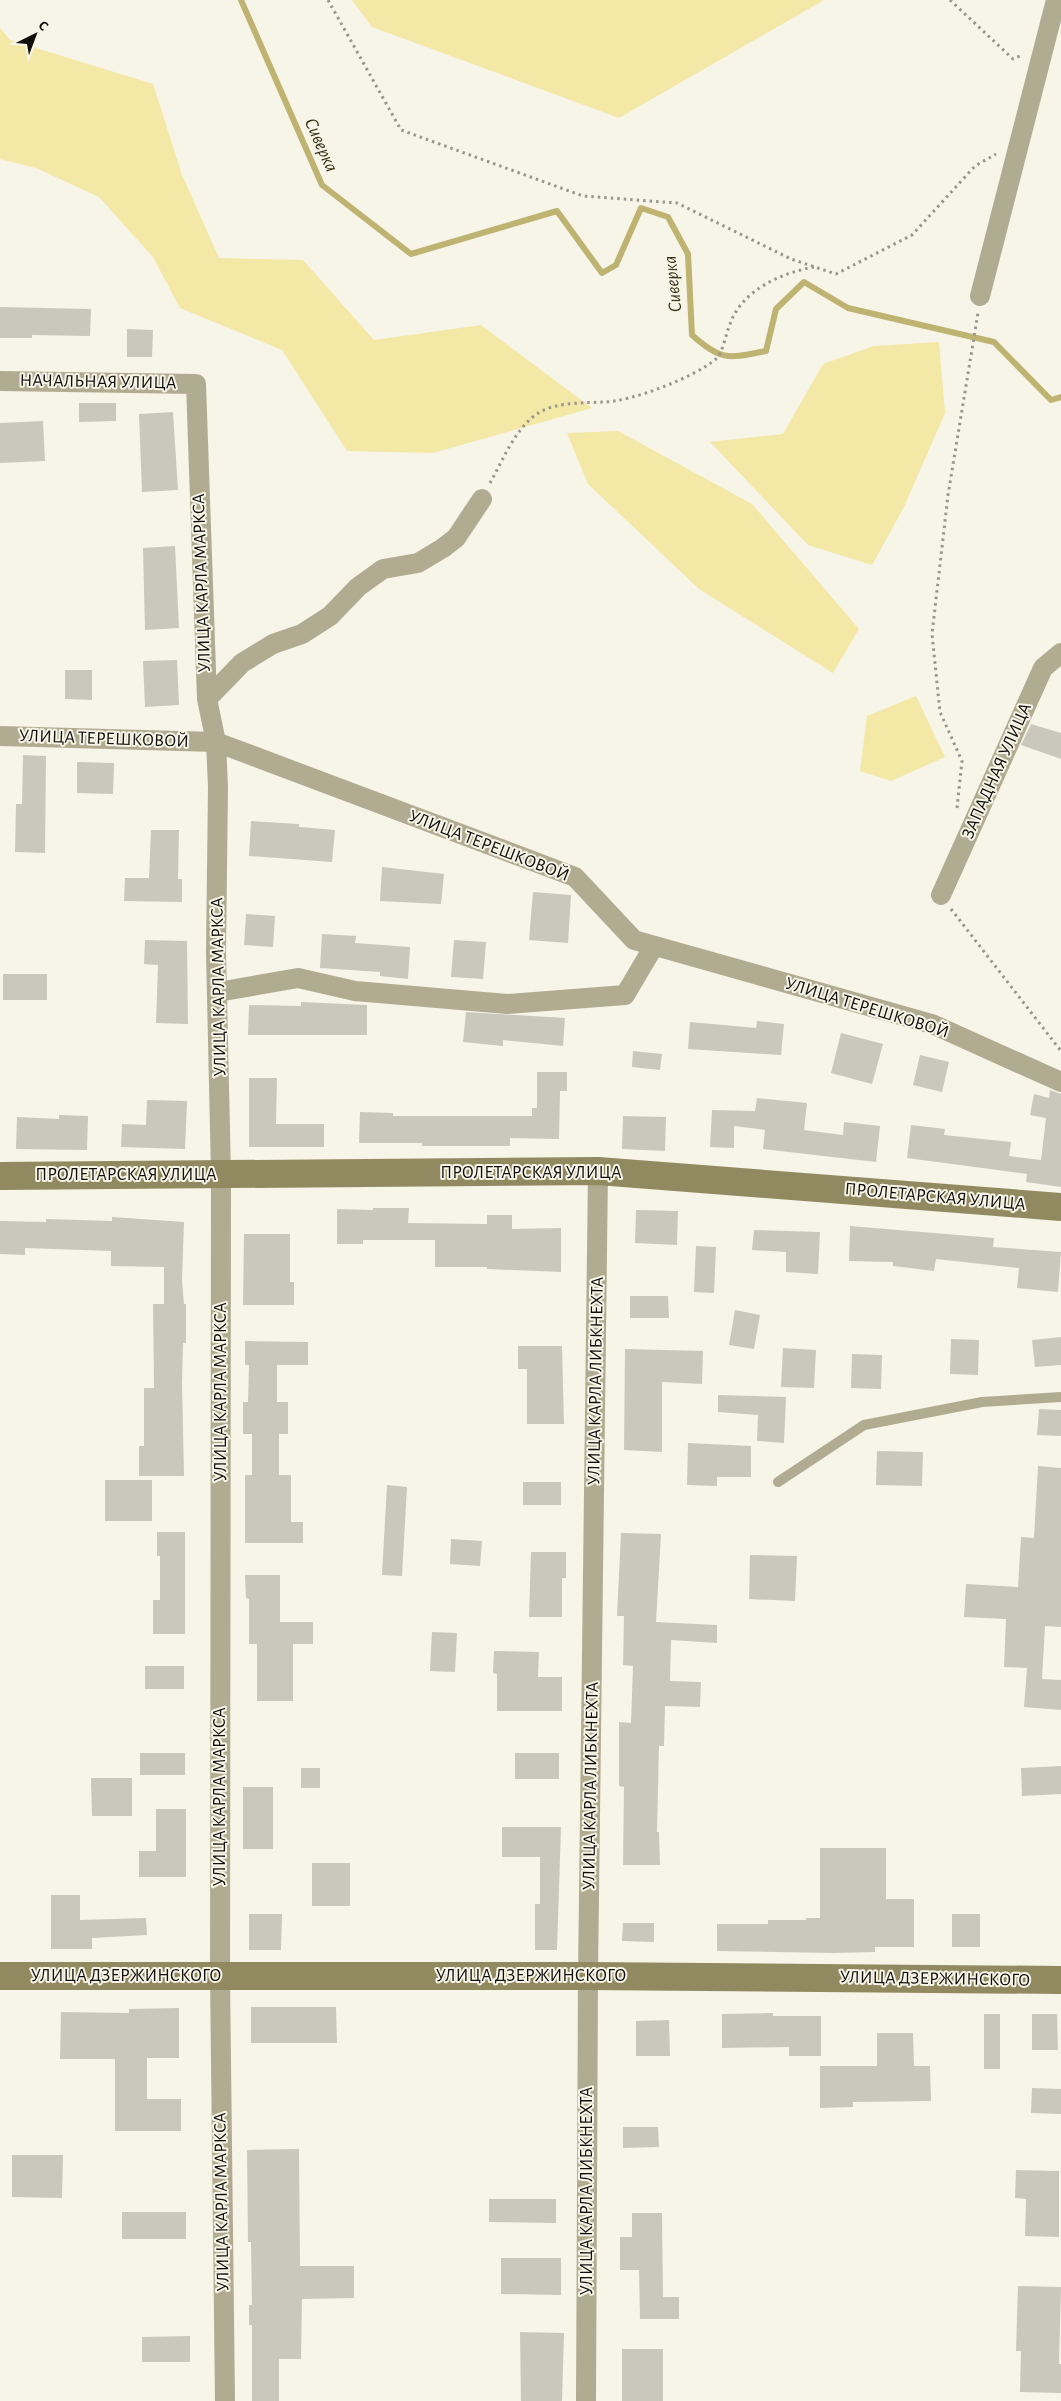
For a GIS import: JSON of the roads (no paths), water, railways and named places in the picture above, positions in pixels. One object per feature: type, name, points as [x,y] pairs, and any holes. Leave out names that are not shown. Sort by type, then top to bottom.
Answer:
[{"type":"main road","name":"ПРОЛЕТАРСКАЯ УЛИЦА","points":[[0,1176],[598,1171],[1061,1207]]},
{"type":"main road","name":"УЛИЦА ДЗЕРЖИНСКОГО","points":[[0,1976],[588,1976],[1061,1980]]},
{"type":"street","points":[[980,296],[1056,0]]},
{"type":"street","name":"НАЧАЛЬНАЯ УЛИЦА","points":[[0,380],[196,384]]},
{"type":"street","name":"УЛИЦА КАРЛА МАРКСА","points":[[196,384],[206,699],[216,742],[218,787],[216,952],[222,1174],[220,1977],[224,2401]]},
{"type":"street","points":[[206,699],[242,662],[272,644],[302,634],[330,616],[358,587],[383,569],[418,563],[443,548],[456,538],[482,499]]},
{"type":"street","name":"ЗАПАДНАЯ УЛИЦА","points":[[941,895],[1043,668],[1061,653]]},
{"type":"street","name":"УЛИЦА ТЕРЕШКОВОЙ","points":[[0,736],[216,742],[575,877],[634,940],[932,1024],[1061,1082]]},
{"type":"street","points":[[218,992],[298,978],[355,990],[507,1004],[625,996],[654,946]]},
{"type":"street","name":"УЛИЦА КАРЛА ЛИБКНЕХТА","points":[[586,2401],[588,1976],[598,1171]]},
{"type":"lane","points":[[778,1482],[864,1425],[982,1402],[1061,1397]]},
{"type":"waterway","name":"Сиверка","points":[[241,0],[322,185],[411,254],[557,211],[602,273],[616,265],[641,208],[668,217],[688,254],[692,335],[702,344],[719,354],[734,356],[766,351],[776,309],[804,282],[848,308],[994,342],[1051,400],[1061,397]]}]
